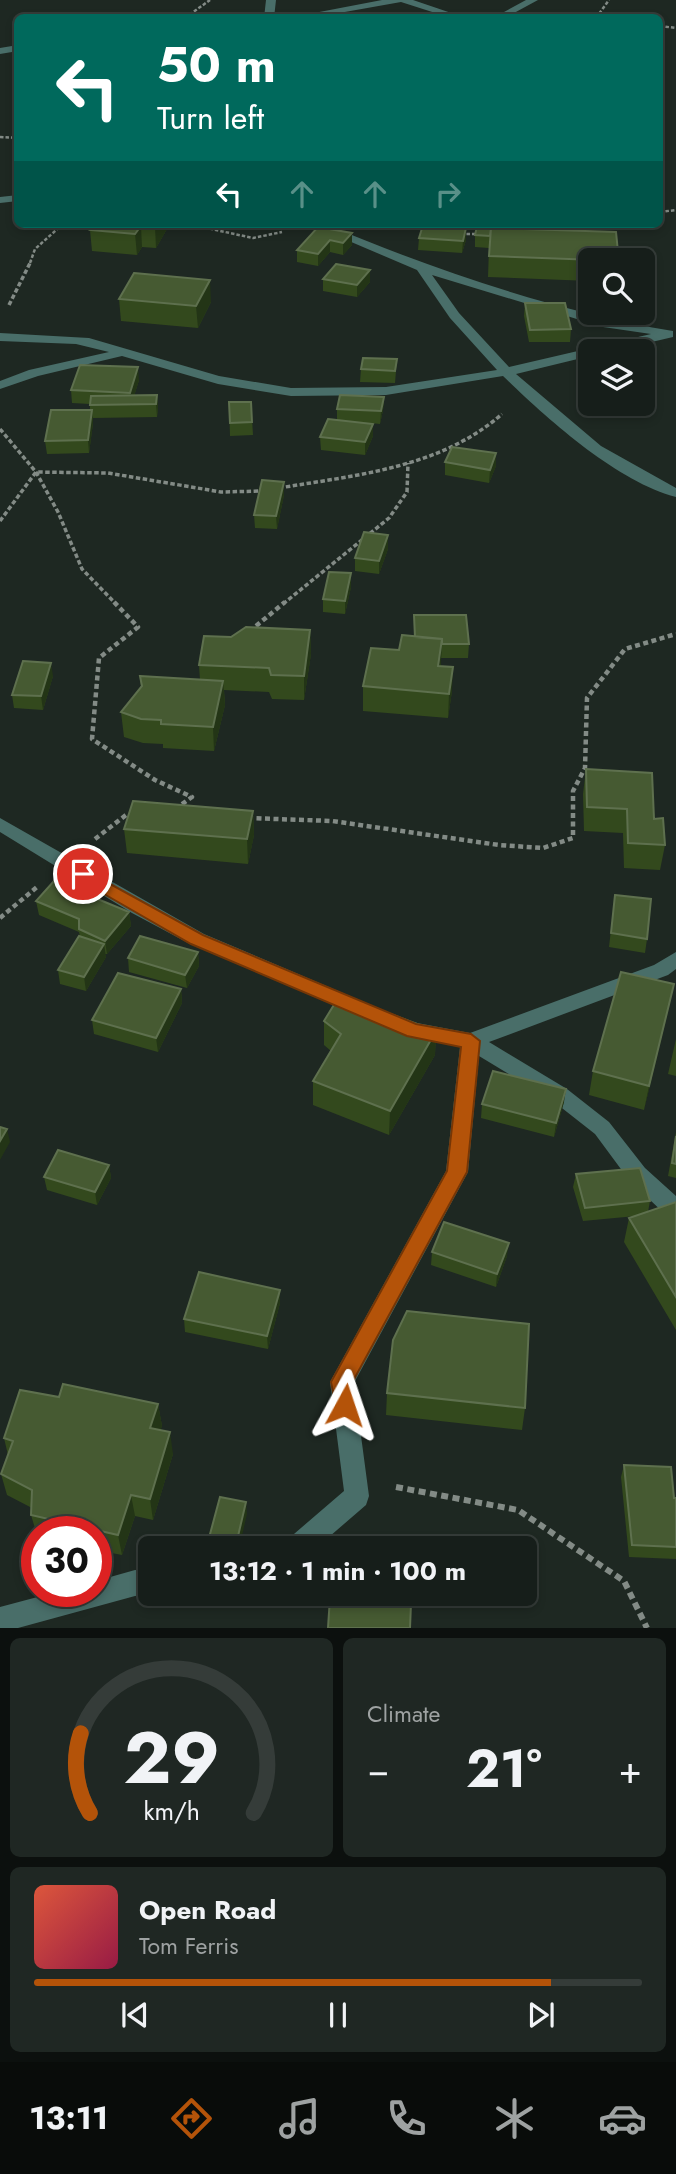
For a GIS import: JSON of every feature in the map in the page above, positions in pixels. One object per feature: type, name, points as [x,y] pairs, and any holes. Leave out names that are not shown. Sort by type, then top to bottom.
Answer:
[{"type":"street","points":[[316,14],[398,0]]},
{"type":"street","points":[[404,0],[449,14]]},
{"type":"street","points":[[505,14],[533,0]]},
{"type":"street","points":[[0,337],[75,340],[208,378],[294,392],[407,388],[669,334],[607,324],[422,268],[393,259],[327,228]]},
{"type":"street","points":[[422,268],[445,305],[525,388],[596,450],[676,493]]},
{"type":"street","points":[[0,385],[34,373],[119,353]]},
{"type":"street","points":[[0,824],[197,939],[414,1031],[471,1041],[559,1095],[603,1128],[637,1174],[676,1210]]},
{"type":"street","points":[[471,1041],[661,971],[676,959]]},
{"type":"street","points":[[311,1536],[357,1496],[342,1382],[457,1172],[471,1041]]},
{"type":"street","points":[[0,1620],[138,1583]]},
{"type":"path","points":[[191,14],[210,0]]},
{"type":"path","points":[[599,14],[610,0]]},
{"type":"path","points":[[9,306],[26,276],[36,249],[59,228]]},
{"type":"path","points":[[207,228],[253,238],[305,228]]},
{"type":"path","points":[[549,231],[569,228]]},
{"type":"path","points":[[458,234],[483,234]]},
{"type":"path","points":[[36,472],[108,473],[221,492],[266,491],[408,463],[470,440],[493,425],[525,388]]},
{"type":"path","points":[[0,429],[36,472],[58,512],[82,569],[138,628],[99,658],[92,740],[155,780],[192,797],[176,809]]},
{"type":"path","points":[[256,626],[389,518],[407,492],[408,463]]},
{"type":"path","points":[[0,521],[36,472]]},
{"type":"path","points":[[239,818],[332,821],[499,845],[544,848],[573,838],[573,791],[585,768],[587,698],[625,649],[676,634]]},
{"type":"path","points":[[0,918],[126,815],[136,815]]},
{"type":"path","points":[[357,1496],[380,1484],[518,1510],[624,1581],[647,1628]]},
{"type":"building","points":[[91,228],[140,228],[135,234],[90,230]]},
{"type":"building","points":[[317,228],[352,233],[343,243],[330,240],[318,254],[297,250]]},
{"type":"building","points":[[422,228],[466,228],[463,241],[419,238]]},
{"type":"building","points":[[477,228],[491,228],[490,236],[475,235]]},
{"type":"building","points":[[491,228],[616,232],[618,248],[578,248],[578,259],[489,256]]},
{"type":"building","points":[[336,264],[370,270],[357,285],[323,279]]},
{"type":"building","points":[[134,273],[210,280],[196,306],[119,299]]},
{"type":"building","points":[[525,303],[565,303],[571,329],[530,330]]},
{"type":"building","points":[[363,358],[397,359],[395,371],[361,369]]},
{"type":"building","points":[[80,365],[138,367],[130,393],[71,390]]},
{"type":"building","points":[[157,395],[156,404],[90,405],[91,396]]},
{"type":"building","points":[[340,395],[384,397],[381,411],[337,409]]},
{"type":"building","points":[[229,402],[251,402],[252,422],[230,423]]},
{"type":"building","points":[[51,410],[92,410],[88,440],[45,441]]},
{"type":"building","points":[[328,419],[373,424],[365,442],[320,437]]},
{"type":"building","points":[[452,447],[496,453],[490,470],[445,462]]},
{"type":"building","points":[[262,480],[284,482],[276,516],[254,515]]},
{"type":"building","points":[[364,532],[388,535],[379,561],[355,558]]},
{"type":"building","points":[[329,572],[351,573],[345,601],[323,599]]},
{"type":"building","points":[[414,615],[466,615],[469,644],[442,644],[442,639],[415,637]]},
{"type":"building","points":[[246,627],[310,630],[304,676],[271,675],[269,668],[199,665],[204,636],[231,637]]},
{"type":"building","points":[[402,635],[442,639],[438,666],[453,667],[449,694],[363,686],[371,648],[399,650]]},
{"type":"building","points":[[23,661],[51,663],[41,696],[12,695]]},
{"type":"building","points":[[140,676],[223,681],[213,727],[161,724],[161,720],[141,719],[121,712],[142,686]]},
{"type":"building","points":[[586,769],[652,773],[654,819],[663,818],[665,845],[628,843],[627,809],[587,807]]},
{"type":"building","points":[[133,801],[253,811],[247,839],[124,829]]},
{"type":"building","points":[[54,881],[129,912],[105,941],[79,929],[79,919],[36,901]]},
{"type":"building","points":[[615,895],[651,899],[647,939],[611,933]]},
{"type":"building","points":[[79,936],[104,944],[84,977],[58,970]]},
{"type":"building","points":[[140,936],[198,952],[185,975],[128,958]]},
{"type":"building","points":[[621,972],[674,984],[649,1086],[593,1071]]},
{"type":"building","points":[[118,973],[181,989],[156,1038],[92,1020]]},
{"type":"building","points":[[340,995],[436,1031],[390,1111],[313,1081],[341,1034],[324,1021]]},
{"type":"building","points":[[493,1071],[566,1089],[556,1123],[482,1104]]},
{"type":"building","points":[[0,1127],[7,1129],[0,1141]]},
{"type":"building","points":[[676,1136],[676,1164],[672,1163]]},
{"type":"building","points":[[58,1150],[109,1165],[95,1192],[44,1177]]},
{"type":"building","points":[[640,1168],[650,1201],[585,1208],[576,1174]]},
{"type":"building","points":[[676,1202],[676,1297],[629,1218]]},
{"type":"building","points":[[444,1222],[509,1243],[497,1274],[432,1252]]},
{"type":"building","points":[[199,1272],[280,1290],[267,1336],[184,1319]]},
{"type":"building","points":[[407,1311],[529,1324],[525,1408],[387,1393],[393,1340]]},
{"type":"building","points":[[63,1384],[158,1404],[150,1428],[170,1432],[150,1499],[131,1495],[118,1535],[112,1534],[112,1516],[31,1515],[32,1490],[1,1474],[13,1441],[4,1438],[20,1390],[59,1397]]},
{"type":"building","points":[[624,1465],[671,1467],[676,1498],[676,1547],[632,1545]]},
{"type":"building","points":[[220,1497],[246,1502],[238,1536],[210,1536]]},
{"type":"building","points":[[329,1606],[411,1606],[410,1628],[328,1628]]},
{"type":"route","points":[[83,874],[197,939],[414,1031],[471,1041],[457,1172],[342,1382],[345,1405]]}]
